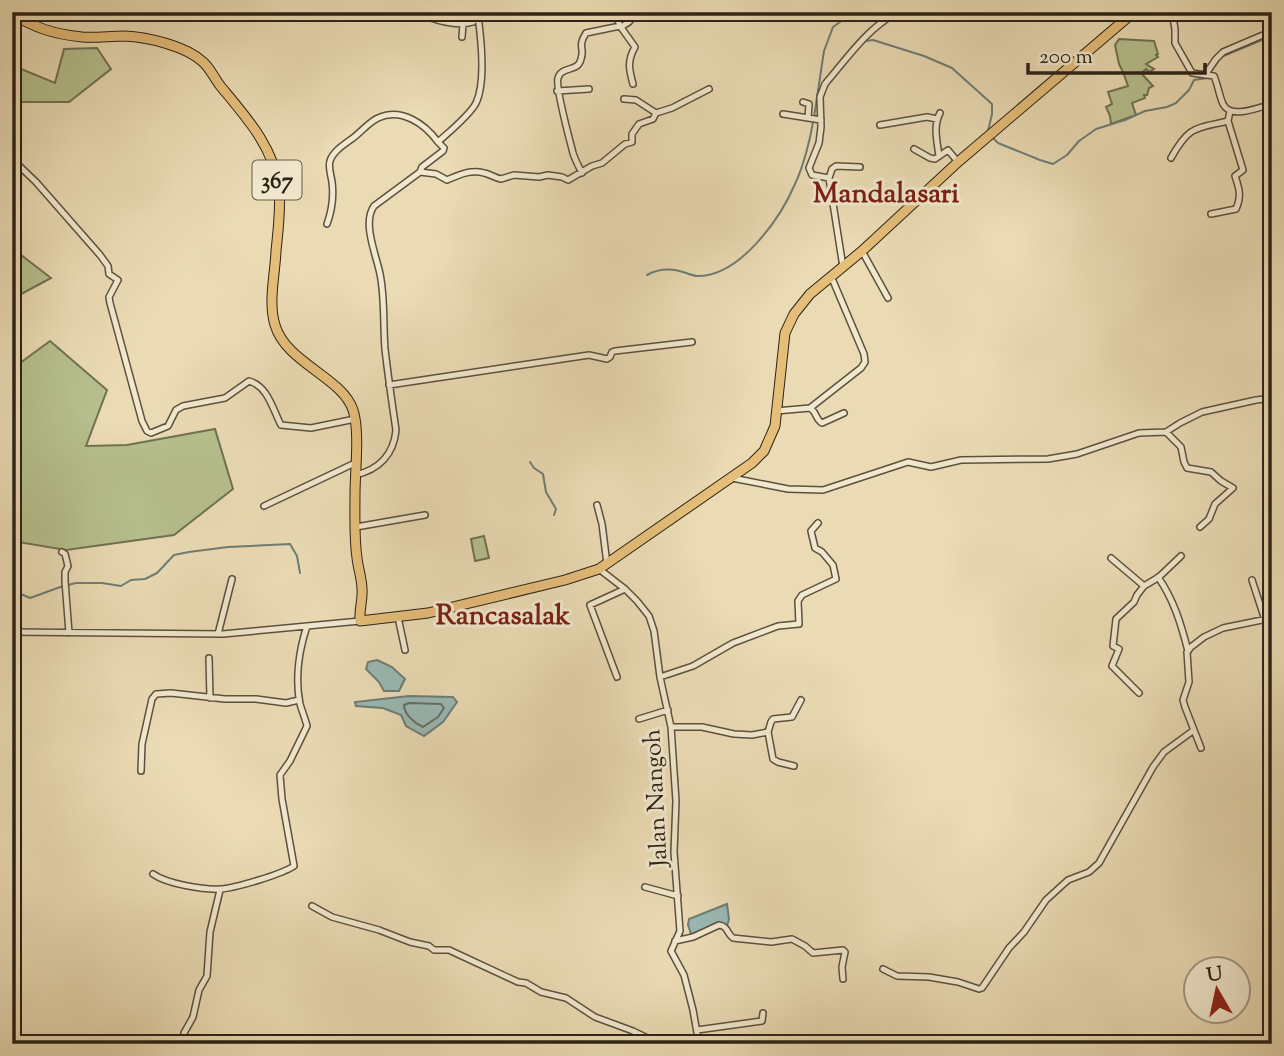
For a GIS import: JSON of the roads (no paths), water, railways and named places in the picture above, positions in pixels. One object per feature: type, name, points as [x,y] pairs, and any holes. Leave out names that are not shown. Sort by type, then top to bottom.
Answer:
[{"type":"main road","points":[[355,419],[355,506],[360,526],[357,561],[363,593],[359,609],[360,621],[428,613],[565,580],[603,566],[732,478],[764,451],[775,426],[783,338],[788,325],[810,294],[862,251],[958,162],[1134,12]]},
{"type":"main road","name":"367","points":[[12,13],[33,26],[64,35],[151,39],[191,54],[204,63],[220,87],[258,132],[274,167],[279,186],[272,304],[275,327],[292,352],[347,399],[355,419]]},
{"type":"street","points":[[417,12],[463,24],[473,22],[487,12]]},
{"type":"street","points":[[615,12],[620,26],[635,47],[628,65],[633,84]]},
{"type":"street","points":[[582,173],[573,154],[557,91],[558,76],[566,69],[575,68],[582,59],[580,43],[586,33],[620,26],[629,22],[637,12]]},
{"type":"street","points":[[829,178],[812,175],[809,170],[819,143],[821,92],[862,39],[897,12]]},
{"type":"street","points":[[1172,12],[1175,43],[1192,73],[1215,78],[1224,107],[1230,111],[1247,110],[1272,104]]},
{"type":"street","points":[[438,142],[455,128],[477,101],[482,56],[478,16]]},
{"type":"street","points":[[462,37],[463,24]]},
{"type":"street","points":[[1208,75],[1219,55],[1263,35]]},
{"type":"street","points":[[557,91],[589,89]]},
{"type":"street","points":[[420,173],[436,174],[447,180],[470,172],[485,173],[501,179],[514,175],[548,175],[568,180],[602,163],[625,144],[632,142],[636,127],[653,119],[656,113],[709,89]]},
{"type":"street","points":[[624,99],[636,100],[656,113]]},
{"type":"street","points":[[803,102],[809,104],[808,118]]},
{"type":"street","points":[[1211,214],[1236,209],[1240,199],[1235,176],[1243,170],[1228,121],[1230,111]]},
{"type":"street","points":[[939,156],[936,127],[940,113]]},
{"type":"street","points":[[783,114],[819,120]]},
{"type":"street","points":[[327,224],[332,210],[330,161],[340,147],[377,118],[396,115],[415,119],[430,131],[444,150],[422,167],[420,173],[374,206],[369,218],[374,255],[381,276],[389,385],[396,430],[395,439],[378,466],[366,473],[355,475]]},
{"type":"street","points":[[880,125],[927,117],[937,120]]},
{"type":"street","points":[[1171,158],[1182,139],[1192,131],[1228,121]]},
{"type":"street","points":[[914,149],[935,159],[948,150],[958,162]]},
{"type":"street","points":[[12,159],[91,244],[108,267],[109,274],[118,280],[109,297],[110,303],[146,431],[151,433],[168,426],[176,410],[183,406],[220,400],[249,381],[259,385],[272,403],[282,426],[311,428],[355,419]]},
{"type":"street","points":[[843,267],[829,178],[836,166],[860,167]]},
{"type":"street","points":[[862,251],[888,298]]},
{"type":"street","points":[[776,411],[810,408],[865,362],[831,276]]},
{"type":"street","points":[[389,385],[589,355],[607,359],[615,351],[692,342]]},
{"type":"street","points":[[732,478],[788,489],[823,490],[908,462],[931,467],[961,460],[1048,460],[1077,454],[1139,433],[1166,432],[1202,412],[1272,398]]},
{"type":"street","points":[[810,408],[822,423],[844,413]]},
{"type":"street","points":[[1166,432],[1181,447],[1187,468],[1211,472],[1234,488],[1215,504],[1209,519],[1200,527]]},
{"type":"street","points":[[264,506],[355,463]]},
{"type":"street","points":[[597,505],[602,524],[603,566]]},
{"type":"street","points":[[360,526],[425,515]]},
{"type":"street","points":[[660,677],[693,666],[733,643],[778,626],[799,624],[798,601],[802,595],[836,579],[833,565],[814,545],[810,531],[818,523]]},
{"type":"street","points":[[62,552],[68,566],[65,582],[69,633]]},
{"type":"street","points":[[1139,693],[1112,666],[1119,649],[1113,646],[1116,619],[1134,602],[1143,586],[1158,577],[1181,556]]},
{"type":"street","points":[[1111,558],[1143,586]]},
{"type":"street","name":"Jalan Nangoh","points":[[603,566],[638,601],[651,622],[655,639],[671,727],[676,814],[674,852],[680,931],[671,951],[684,975],[699,1044]]},
{"type":"street","points":[[1158,577],[1168,590],[1179,617],[1188,651],[1189,682],[1184,700],[1201,748]]},
{"type":"street","points":[[218,634],[232,579]]},
{"type":"street","points":[[1188,651],[1204,637],[1223,628],[1268,619],[1252,580]]},
{"type":"street","points":[[617,677],[590,605],[625,589]]},
{"type":"street","points":[[398,617],[405,650]]},
{"type":"street","points":[[12,632],[218,634],[360,621]]},
{"type":"street","points":[[153,874],[184,886],[220,890],[271,876],[293,866],[280,775],[307,726],[299,700],[298,678],[300,654],[307,626]]},
{"type":"street","points":[[209,658],[210,698]]},
{"type":"street","points":[[141,771],[142,744],[154,696],[162,693],[286,703],[299,700]]},
{"type":"street","points":[[794,766],[773,758],[768,732],[773,719],[792,717],[802,700]]},
{"type":"street","points":[[639,719],[668,710]]},
{"type":"street","points":[[671,727],[702,727],[752,735],[768,732]]},
{"type":"street","points":[[884,969],[897,976],[929,977],[982,988],[1046,900],[1068,880],[1089,872],[1099,863],[1164,752],[1194,730]]},
{"type":"street","points":[[645,887],[678,896]]},
{"type":"street","points":[[184,1033],[193,1017],[199,990],[208,971],[210,932],[220,890]]},
{"type":"street","points":[[312,906],[332,917],[429,946],[434,950],[449,950],[518,982],[533,986],[541,992],[566,998],[595,1017],[660,1044]]},
{"type":"street","points":[[675,941],[693,937],[719,925],[728,930],[733,938],[771,942],[792,939],[813,953],[843,950],[843,979]]},
{"type":"street","points":[[697,1030],[762,1021],[763,1013]]},
{"type":"water","points":[[377,660],[392,667],[405,679],[399,691],[384,691],[366,669],[368,662]]},
{"type":"water","points":[[409,696],[453,697],[457,702],[443,722],[424,736],[406,726],[401,715],[383,708],[356,706],[355,702]]},
{"type":"water","points":[[727,904],[727,926],[718,923],[691,934],[689,919]]},
{"type":"waterway","points":[[814,117],[824,51],[833,27],[854,12]]},
{"type":"waterway","points":[[1210,73],[1221,57],[1272,36]]},
{"type":"waterway","points":[[866,41],[873,40],[924,56],[952,68],[992,104],[988,131]]},
{"type":"waterway","points":[[993,138],[998,143],[1053,164],[1096,129],[1176,103],[1189,90],[1194,80],[1207,78]]},
{"type":"waterway","points":[[647,275],[655,271],[669,270],[696,276],[714,273],[729,267],[743,256],[769,228],[788,198],[803,162],[813,122]]},
{"type":"waterway","points":[[530,462],[543,474],[546,492],[556,509],[554,515]]},
{"type":"waterway","points":[[68,585],[102,583],[121,586],[131,580],[145,579],[157,573],[174,555],[228,547],[290,544],[297,556],[300,573]]},
{"type":"waterway","points":[[12,593],[30,598],[63,586]]},
{"type":"district","name":"Mandalasari","points":[[886,192]]},
{"type":"district","name":"Rancasalak","points":[[503,614]]}]
